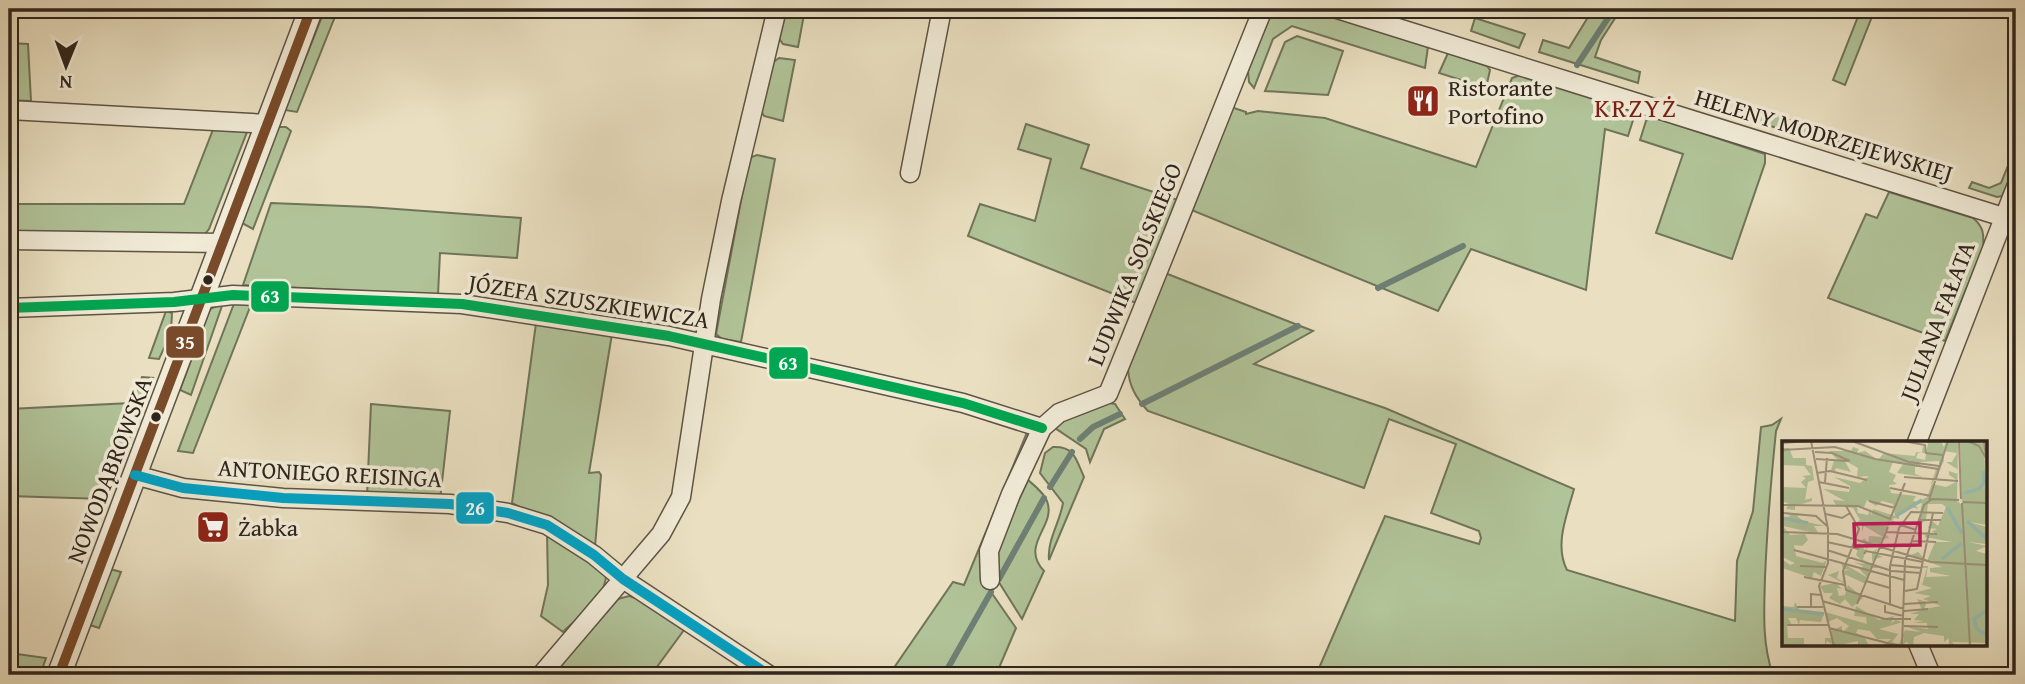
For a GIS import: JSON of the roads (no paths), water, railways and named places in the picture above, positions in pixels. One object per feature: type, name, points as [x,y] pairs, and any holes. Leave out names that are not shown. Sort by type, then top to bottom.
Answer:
[{"type":"street","name":"NOWODĄBROWSKA","points":[[59,675],[311,9]]},
{"type":"street","points":[[541,675],[661,534],[681,497],[704,344],[731,201],[778,9]]},
{"type":"street","points":[[910,173],[942,9]]},
{"type":"street","name":"LUDWIKA SOLSKIEGO","points":[[1042,428],[1059,413],[1108,394],[1165,259],[1188,194],[1264,9]]},
{"type":"street","name":"HELENY MODRZEJEWSKIEJ","points":[[1337,9],[2010,219]]},
{"type":"street","points":[[9,110],[268,124]]},
{"type":"street","name":"JULIANA FAŁATA","points":[[1918,441],[2010,219],[2016,187]]},
{"type":"street","points":[[9,240],[222,243]]},
{"type":"street","name":"JÓZEFA SZUSZKIEWICZA","points":[[9,308],[269,296],[462,304],[669,336],[963,403],[1042,428]]},
{"type":"street","points":[[990,580],[989,551],[1011,494],[1042,428]]},
{"type":"street","name":"ANTONIEGO REISINGA","points":[[135,475],[183,488],[284,498],[450,504],[508,513],[547,525],[594,555],[623,579],[769,675]]},
{"type":"street","points":[[1919,646],[1931,675]]},
{"type":"waterway","points":[[1577,65],[1614,9]]},
{"type":"waterway","points":[[1378,288],[1463,246]]},
{"type":"waterway","points":[[1142,404],[1298,326]]},
{"type":"waterway","points":[[1080,439],[1093,427],[1120,414]]},
{"type":"waterway","points":[[1050,487],[1072,452]]},
{"type":"waterway","points":[[999,579],[1044,498]]},
{"type":"waterway","points":[[944,675],[991,592]]},
{"type":"place","name":"Ristorante Portofino","points":[[1423,101]]},
{"type":"place","name":"Żabka","points":[[213,527]]},
{"type":"district","name":"KRZYŻ","points":[[1636,107]]}]
